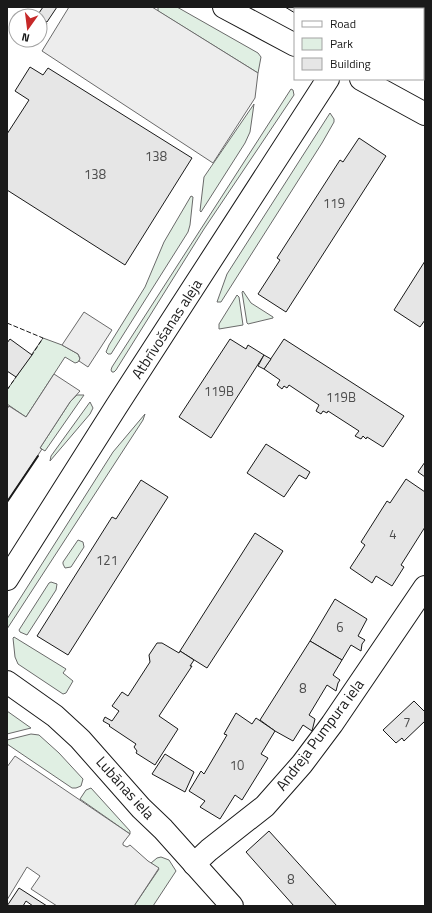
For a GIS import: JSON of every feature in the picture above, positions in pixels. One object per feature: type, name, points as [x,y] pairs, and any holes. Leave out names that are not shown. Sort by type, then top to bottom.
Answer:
[{"type":"street","points":[[224,7],[294,44]]},
{"type":"street","name":"Atbrīvošanas aleja","points":[[7,579],[327,80]]},
{"type":"street","points":[[363,80],[425,114]]},
{"type":"street","name":"Andreja Pumpura iela","points":[[194,864],[208,850],[265,806],[302,764],[332,724],[425,587]]},
{"type":"street","name":"Lubānas iela","points":[[7,682],[55,716],[80,739],[141,808],[163,829],[232,906]]},
{"type":"green space","points":[[158,7],[177,7],[258,53],[261,57],[258,73],[158,11]]},
{"type":"green space","points":[[291,89],[293,90],[294,95],[204,229],[116,370],[112,372],[112,367]]},
{"type":"green space","points":[[254,104],[250,132],[245,143],[201,212],[204,177]]},
{"type":"green space","points":[[330,113],[334,119],[334,122],[322,143],[221,302],[217,302],[227,274]]},
{"type":"green space","points":[[191,196],[193,197],[188,232],[111,354],[108,354],[106,352],[109,345],[145,287],[164,242]]},
{"type":"green space","points":[[243,291],[251,303],[273,318],[248,324]]},
{"type":"green space","points":[[237,295],[239,297],[243,325],[219,329],[219,324]]},
{"type":"green space","points":[[43,338],[62,345],[78,354],[80,359],[75,363],[65,357],[26,417],[7,404],[7,390]]},
{"type":"green space","points":[[77,395],[84,395],[45,451],[40,448],[70,402]]},
{"type":"green space","points":[[90,402],[93,408],[90,414],[50,461],[51,456]]},
{"type":"green space","points":[[145,414],[143,420],[7,629],[7,619],[113,452]]},
{"type":"green space","points":[[78,540],[83,542],[84,547],[71,567],[65,568],[63,562]]},
{"type":"green space","points":[[51,582],[57,584],[56,590],[27,635],[20,632],[19,630]]},
{"type":"green space","points":[[14,637],[66,669],[63,673],[73,681],[66,693],[63,694],[18,664],[15,657]]},
{"type":"green space","points":[[7,711],[31,728],[7,734]]},
{"type":"green space","points":[[31,734],[39,735],[59,753],[83,779],[81,786],[72,788],[7,744],[7,740]]},
{"type":"green space","points":[[91,788],[130,831],[130,834],[80,799],[86,790]]},
{"type":"green space","points":[[161,857],[169,860],[176,871],[153,906],[134,906],[159,869],[151,863],[157,858]]},
{"type":"shaded area","points":[[69,7],[152,7],[258,73],[255,98],[213,163],[42,51],[44,48],[48,48],[48,41]]},
{"type":"shaded area","points":[[84,312],[112,330],[88,367],[79,361],[80,358],[78,354],[62,345]]},
{"type":"shaded area","points":[[54,374],[80,391],[70,402],[40,448],[42,449],[7,502],[7,409],[9,406],[26,417]]},
{"type":"shaded area","points":[[15,756],[130,834],[123,845],[127,847],[130,845],[148,861],[159,868],[134,906],[57,906],[31,889],[40,876],[27,867],[7,900],[7,767]]},
{"type":"building","points":[[57,7],[48,20],[48,8],[42,8]]},
{"type":"building","points":[[285,7],[301,7],[294,8],[294,12]]},
{"type":"building","points":[[425,36],[425,61],[424,60]]},
{"type":"building","points":[[30,67],[43,75],[48,68],[192,158],[125,265],[7,190],[7,134],[29,100],[15,91]]},
{"type":"building","points":[[359,138],[386,156],[286,312],[258,294],[280,260],[277,258],[340,160],[343,162]]},
{"type":"building","points":[[425,261],[425,320],[420,327],[394,310]]},
{"type":"building","points":[[10,339],[32,355],[16,377],[7,371],[7,343]]},
{"type":"building","points":[[230,339],[246,349],[248,345],[264,355],[211,438],[179,417]]},
{"type":"building","points":[[284,339],[404,416],[383,447],[367,437],[366,439],[363,436],[361,439],[355,436],[359,431],[328,411],[327,413],[323,411],[321,414],[316,411],[319,405],[289,385],[287,388],[284,386],[282,389],[277,385],[280,380],[264,369]]},
{"type":"building","points":[[264,355],[271,359],[264,369],[258,366]]},
{"type":"building","points":[[266,444],[310,472],[306,479],[299,475],[284,497],[247,473]]},
{"type":"building","points":[[425,462],[425,477],[418,472]]},
{"type":"building","points":[[406,479],[425,492],[425,527],[401,565],[404,567],[392,586],[376,576],[372,583],[350,568],[365,545],[361,542],[387,501],[390,503]]},
{"type":"building","points":[[141,480],[168,497],[68,655],[37,636],[112,517],[116,519]]},
{"type":"building","points":[[255,533],[283,551],[207,668],[180,651]]},
{"type":"building","points":[[335,599],[367,619],[358,636],[365,640],[362,644],[361,651],[351,645],[342,660],[310,641]]},
{"type":"building","points":[[310,641],[342,660],[333,675],[340,680],[336,691],[327,685],[309,715],[315,719],[312,731],[303,725],[293,741],[275,731],[260,720]]},
{"type":"building","points":[[157,643],[162,643],[179,653],[180,651],[194,660],[190,666],[192,666],[159,716],[178,729],[155,765],[136,753],[137,751],[134,747],[136,744],[103,721],[105,717],[112,721],[119,711],[112,706],[122,692],[128,696],[150,662],[149,655]]},
{"type":"building","points":[[414,701],[425,712],[425,721],[404,741],[402,738],[396,743],[383,730]]},
{"type":"building","points":[[236,713],[252,724],[256,718],[275,731],[261,754],[268,758],[242,800],[235,795],[220,819],[200,807],[205,801],[189,791],[201,771],[204,774],[227,735],[224,734]]},
{"type":"building","points":[[165,754],[194,772],[185,792],[152,774]]},
{"type":"building","points":[[269,831],[337,906],[294,906],[246,852]]},
{"type":"building","points":[[19,888],[47,906],[33,906],[26,901],[23,906],[7,906]]},
{"type":"fence","points":[[7,323],[43,338],[32,355]]},
{"type":"fence","points":[[7,390],[16,377]]},
{"type":"wall","points":[[7,502],[38,456]]}]
